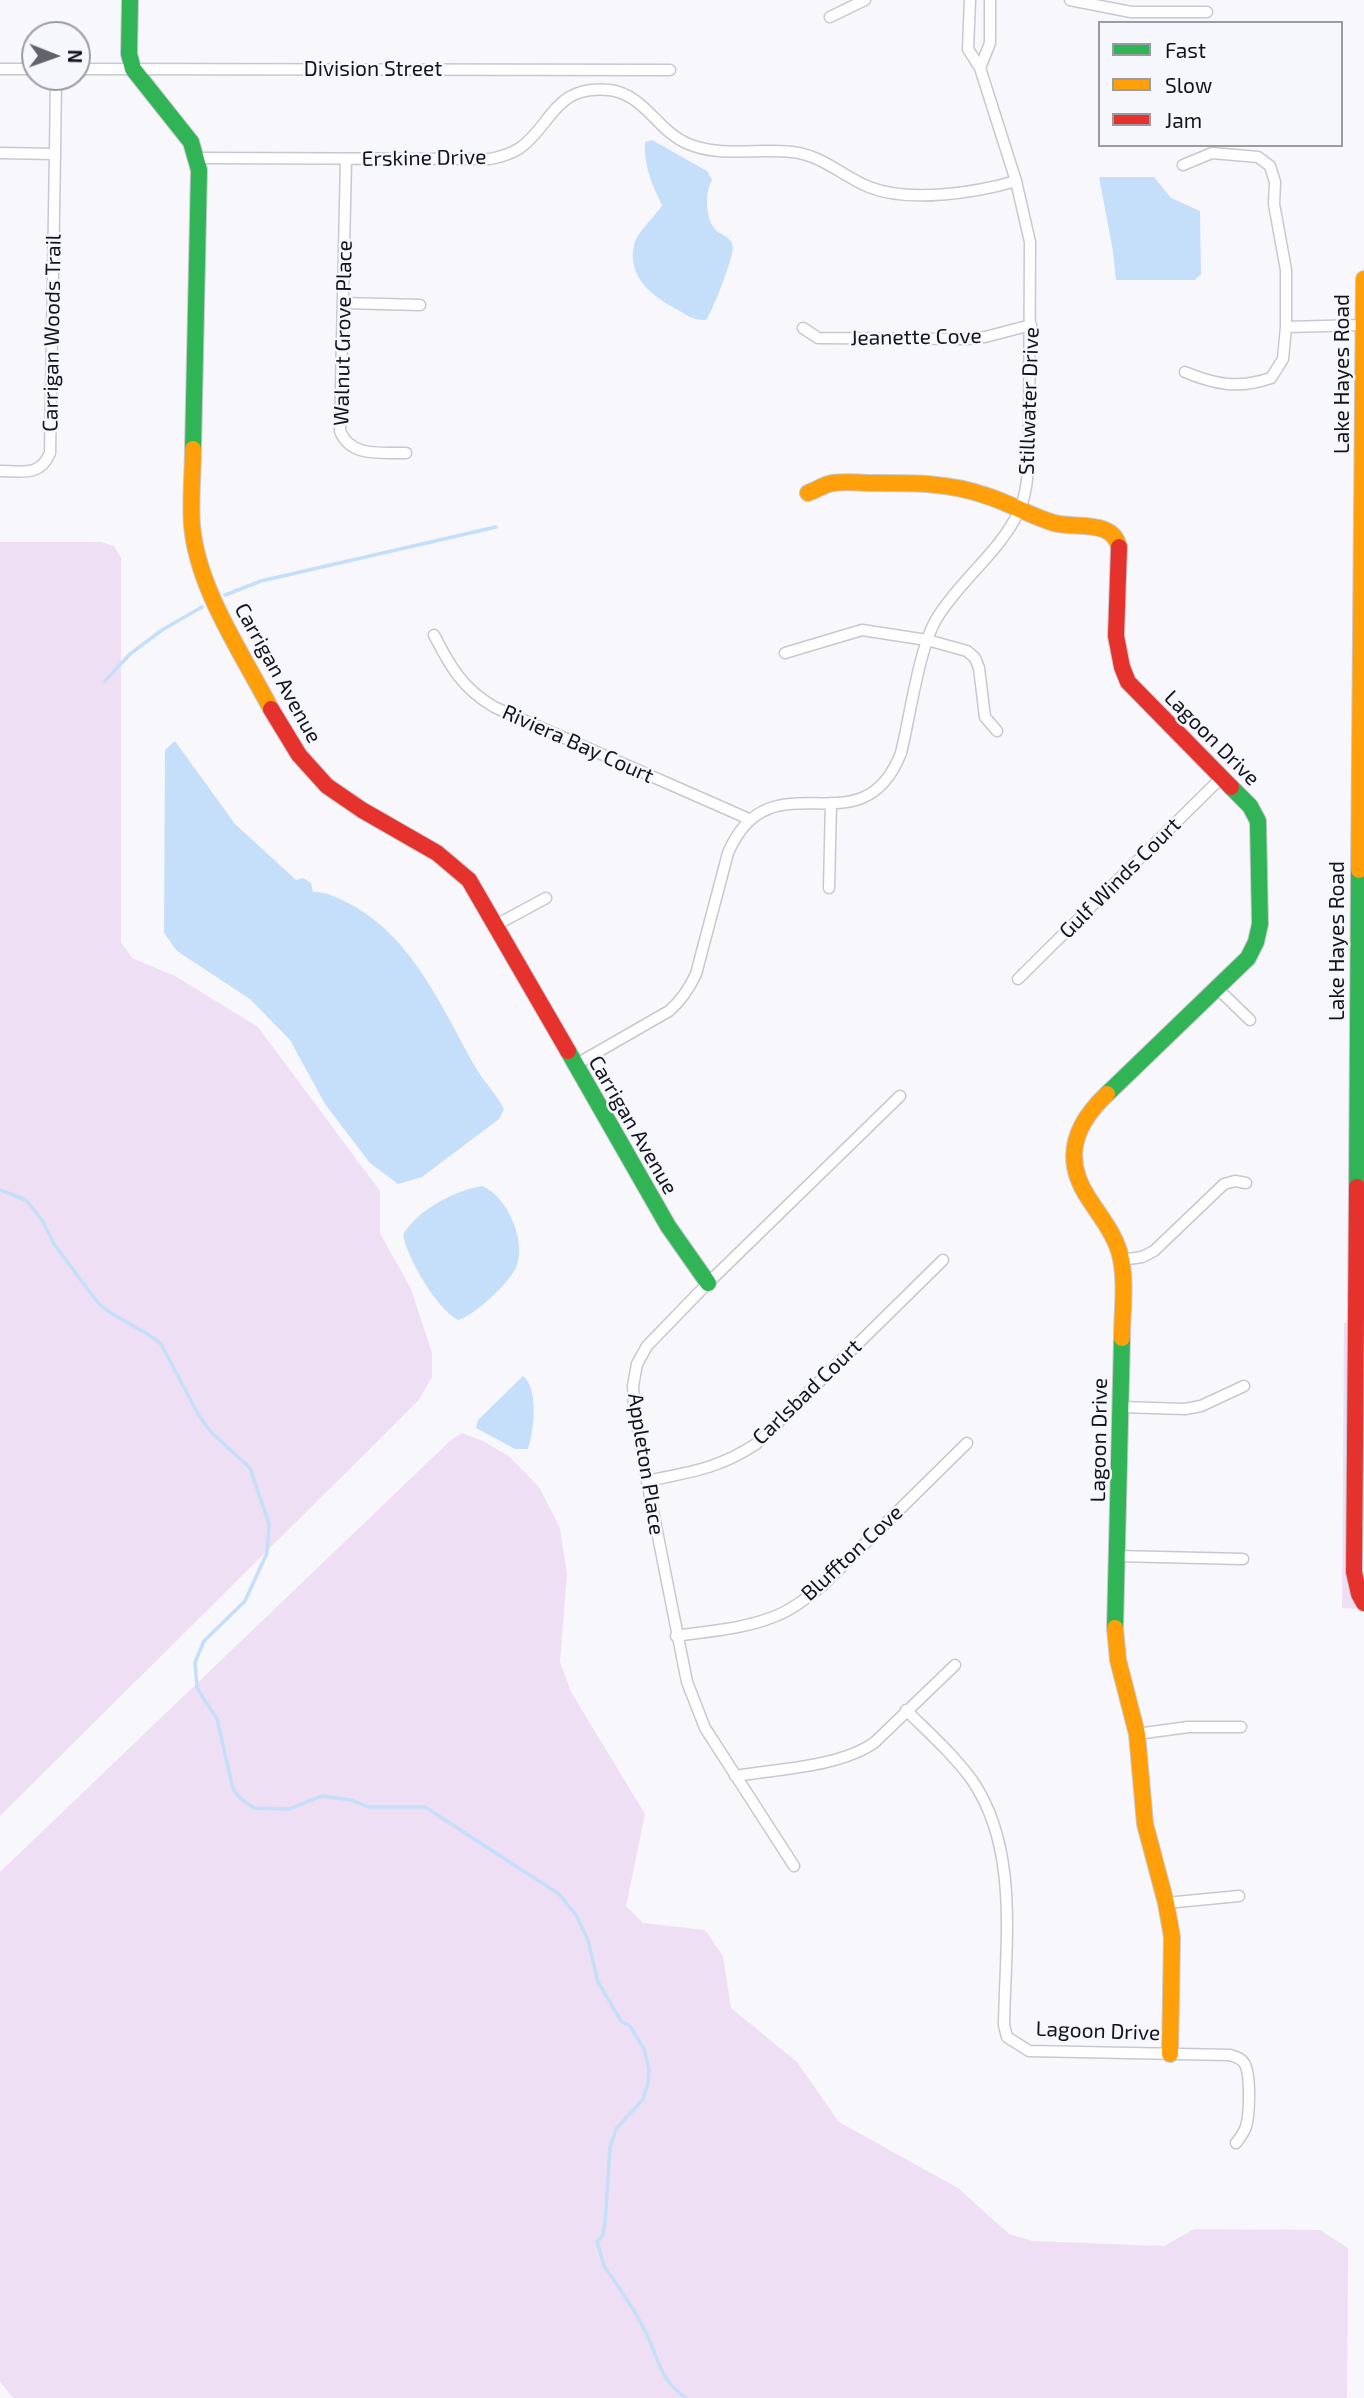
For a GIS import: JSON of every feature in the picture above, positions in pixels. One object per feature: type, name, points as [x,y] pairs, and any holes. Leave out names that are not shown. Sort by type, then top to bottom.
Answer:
[{"type":"street","points":[[130,0],[129,54],[133,69]]},
{"type":"street","points":[[830,17],[865,0]]},
{"type":"street","name":"Stillwater Drive","points":[[749,819],[781,804],[851,803],[876,792],[895,768],[901,753],[927,640],[937,618],[1007,531],[1020,510],[1027,483],[1030,453],[1030,243],[1016,181],[980,68],[968,49],[970,0]]},
{"type":"street","points":[[980,68],[990,43],[990,0]]},
{"type":"street","points":[[1070,0],[1131,12],[1206,12]]},
{"type":"street","points":[[0,69],[21,69]]},
{"type":"street","name":"Division Street","points":[[91,69],[670,70]]},
{"type":"street","name":"Carrigan Avenue","points":[[133,69],[191,142],[197,159],[199,186],[192,523],[201,574],[281,727],[304,762],[325,785],[354,806],[437,853],[456,866],[469,880],[668,1226],[708,1283]]},
{"type":"street","name":"Erskine Drive","points":[[197,159],[490,159],[518,149],[532,137],[559,104],[573,95],[608,90],[626,94],[643,105],[672,134],[699,148],[716,151],[792,152],[816,158],[869,187],[895,194],[962,194],[1016,181]]},
{"type":"street","name":"Carrigan Woods Trail","points":[[0,471],[32,471],[41,468],[50,453],[56,91]]},
{"type":"street","points":[[0,153],[55,154]]},
{"type":"street","points":[[1183,165],[1212,153],[1258,157],[1270,166],[1275,182],[1273,204],[1286,271],[1283,359],[1271,378],[1250,385],[1210,383],[1185,372]]},
{"type":"street","name":"Walnut Grove Place","points":[[346,159],[340,430],[344,441],[361,451],[406,453]]},
{"type":"street","name":"Lake Hayes Road","points":[[1364,279],[1360,1270],[1354,1572],[1359,1594],[1364,1602]]},
{"type":"street","points":[[343,303],[420,305]]},
{"type":"street","name":"Jeanette Cove","points":[[803,328],[818,338],[966,339],[1031,325]]},
{"type":"street","points":[[1286,327],[1364,325]]},
{"type":"street","points":[[808,493],[832,483],[925,483],[985,495],[1020,510]]},
{"type":"street","name":"Lagoon Drive","points":[[906,1710],[953,1755],[974,1783],[996,1836],[1006,1888],[1004,2025],[1007,2038],[1029,2051],[1170,2054],[1172,1937],[1145,1824],[1137,1734],[1118,1660],[1115,1634],[1123,1285],[1121,1260],[1111,1236],[1084,1193],[1076,1176],[1073,1160],[1075,1141],[1090,1110],[1248,958],[1261,924],[1260,836],[1258,821],[1250,806],[1128,682],[1121,670],[1116,651],[1120,554],[1117,538],[1098,527],[1068,527],[1047,522],[1020,510]]},
{"type":"street","points":[[785,653],[862,629],[927,640],[967,651],[975,658],[979,668],[985,717],[997,731]]},
{"type":"street","name":"Riviera Bay Court","points":[[434,635],[461,681],[475,696],[494,707],[749,819]]},
{"type":"street","name":"Gulf Winds Court","points":[[1018,979],[1222,777]]},
{"type":"street","points":[[829,888],[831,803]]},
{"type":"street","points":[[575,1065],[669,1011],[689,989],[696,974],[728,853],[736,834],[749,819]]},
{"type":"street","points":[[496,925],[546,898]]},
{"type":"street","points":[[1216,988],[1250,1020]]},
{"type":"street","name":"Appleton Place","points":[[794,1866],[705,1728],[687,1682],[647,1481],[633,1386],[637,1364],[647,1346],[900,1096]]},
{"type":"street","points":[[1121,1260],[1142,1257],[1154,1251],[1224,1184],[1235,1181],[1246,1183]]},
{"type":"street","name":"Carlsbad Court","points":[[647,1481],[710,1468],[734,1459],[756,1444],[943,1260]]},
{"type":"street","points":[[1121,1407],[1185,1409],[1200,1406],[1244,1386]]},
{"type":"street","name":"Bluffton Cove","points":[[676,1636],[746,1625],[773,1617],[800,1603],[823,1585],[967,1443]]},
{"type":"street","points":[[1117,1556],[1243,1559]]},
{"type":"street","points":[[735,1776],[841,1759],[861,1752],[875,1742],[955,1665]]},
{"type":"street","points":[[1137,1734],[1188,1727],[1241,1727]]},
{"type":"street","points":[[1166,1903],[1239,1896]]},
{"type":"street","points":[[1170,2054],[1230,2055],[1240,2058],[1246,2064],[1249,2072],[1247,2122],[1236,2143]]},
{"type":"shaded area","points":[[0,542],[101,542],[114,546],[121,558],[121,942],[132,958],[175,976],[258,1027],[380,1191],[380,1233],[411,1289],[432,1353],[432,1377],[418,1401],[0,1816]]},
{"type":"shaded area","points":[[1344,1323],[1350,1323],[1361,1609],[1342,1608]]},
{"type":"shaded area","points":[[462,1433],[483,1441],[510,1457],[539,1487],[560,1528],[567,1574],[560,1662],[571,1692],[645,1814],[626,1906],[643,1923],[705,1930],[723,1956],[731,2008],[797,2062],[839,2122],[958,2188],[1009,2234],[1032,2241],[1164,2246],[1194,2229],[1320,2230],[1348,2248],[1347,2398],[13,2398],[0,2382],[0,1872],[452,1439]]},
{"type":"water","points":[[652,140],[707,171],[712,180],[707,197],[709,217],[714,228],[732,243],[726,273],[706,320],[691,317],[658,298],[643,284],[634,267],[636,240],[662,205],[647,167],[645,142]]},
{"type":"water","points":[[1099,177],[1154,177],[1171,198],[1200,211],[1201,274],[1195,280],[1116,280]]},
{"type":"water","points":[[175,741],[235,824],[296,880],[303,878],[311,883],[313,892],[326,893],[371,917],[408,954],[438,999],[477,1070],[504,1109],[499,1119],[422,1177],[398,1184],[370,1163],[325,1104],[290,1040],[250,999],[177,951],[164,933],[165,750]]},
{"type":"water","points":[[482,1186],[499,1199],[512,1220],[519,1244],[519,1255],[514,1272],[500,1288],[473,1312],[458,1320],[441,1305],[424,1282],[403,1235],[417,1218],[437,1203],[460,1192]]},
{"type":"water","points":[[523,1376],[528,1382],[533,1400],[532,1432],[528,1449],[515,1449],[476,1428],[478,1420]]},
{"type":"waterway","points":[[225,595],[261,581],[496,527]]},
{"type":"waterway","points":[[105,681],[130,654],[162,630],[202,607]]},
{"type":"waterway","points":[[0,1190],[26,1200],[42,1220],[54,1244],[98,1303],[161,1344],[198,1414],[210,1431],[250,1468],[269,1524],[267,1553],[245,1601],[204,1641],[195,1662],[197,1688],[217,1719],[233,1789],[254,1808],[289,1809],[322,1796],[351,1800],[368,1807],[425,1807],[559,1894],[576,1915],[588,1940],[598,1982],[621,2021],[630,2026],[644,2049],[649,2069],[643,2099],[616,2129],[610,2148],[605,2224],[602,2237],[597,2241],[604,2266],[638,2317],[661,2370],[686,2398]]},
{"type":"traffic: fast","points":[[130,0],[129,54],[133,69],[191,142],[199,170],[193,449]]},
{"type":"traffic: fast","points":[[1107,1094],[1248,958],[1256,942],[1260,924],[1258,821],[1250,806],[1231,787]]},
{"type":"traffic: fast","points":[[1357,1187],[1359,870]]},
{"type":"traffic: fast","points":[[568,1051],[668,1226],[708,1283]]},
{"type":"traffic: fast","points":[[1115,1628],[1122,1338]]},
{"type":"traffic: slow","points":[[1359,870],[1364,279]]},
{"type":"traffic: slow","points":[[193,449],[192,525],[202,572],[222,620],[271,709]]},
{"type":"traffic: slow","points":[[808,493],[842,482],[942,485],[993,498],[1054,523],[1102,529],[1115,538],[1119,547]]},
{"type":"traffic: slow","points":[[1107,1094],[1086,1118],[1080,1130],[1074,1156],[1081,1184],[1119,1251],[1123,1283],[1122,1338]]},
{"type":"traffic: slow","points":[[1115,1628],[1118,1660],[1137,1734],[1145,1824],[1172,1937],[1170,2054]]},
{"type":"traffic: jam","points":[[1119,547],[1116,636],[1128,682],[1231,787]]},
{"type":"traffic: jam","points":[[271,709],[299,755],[327,786],[362,810],[437,853],[469,880],[568,1051]]},
{"type":"traffic: jam","points":[[1357,1187],[1354,1572],[1364,1603]]}]
